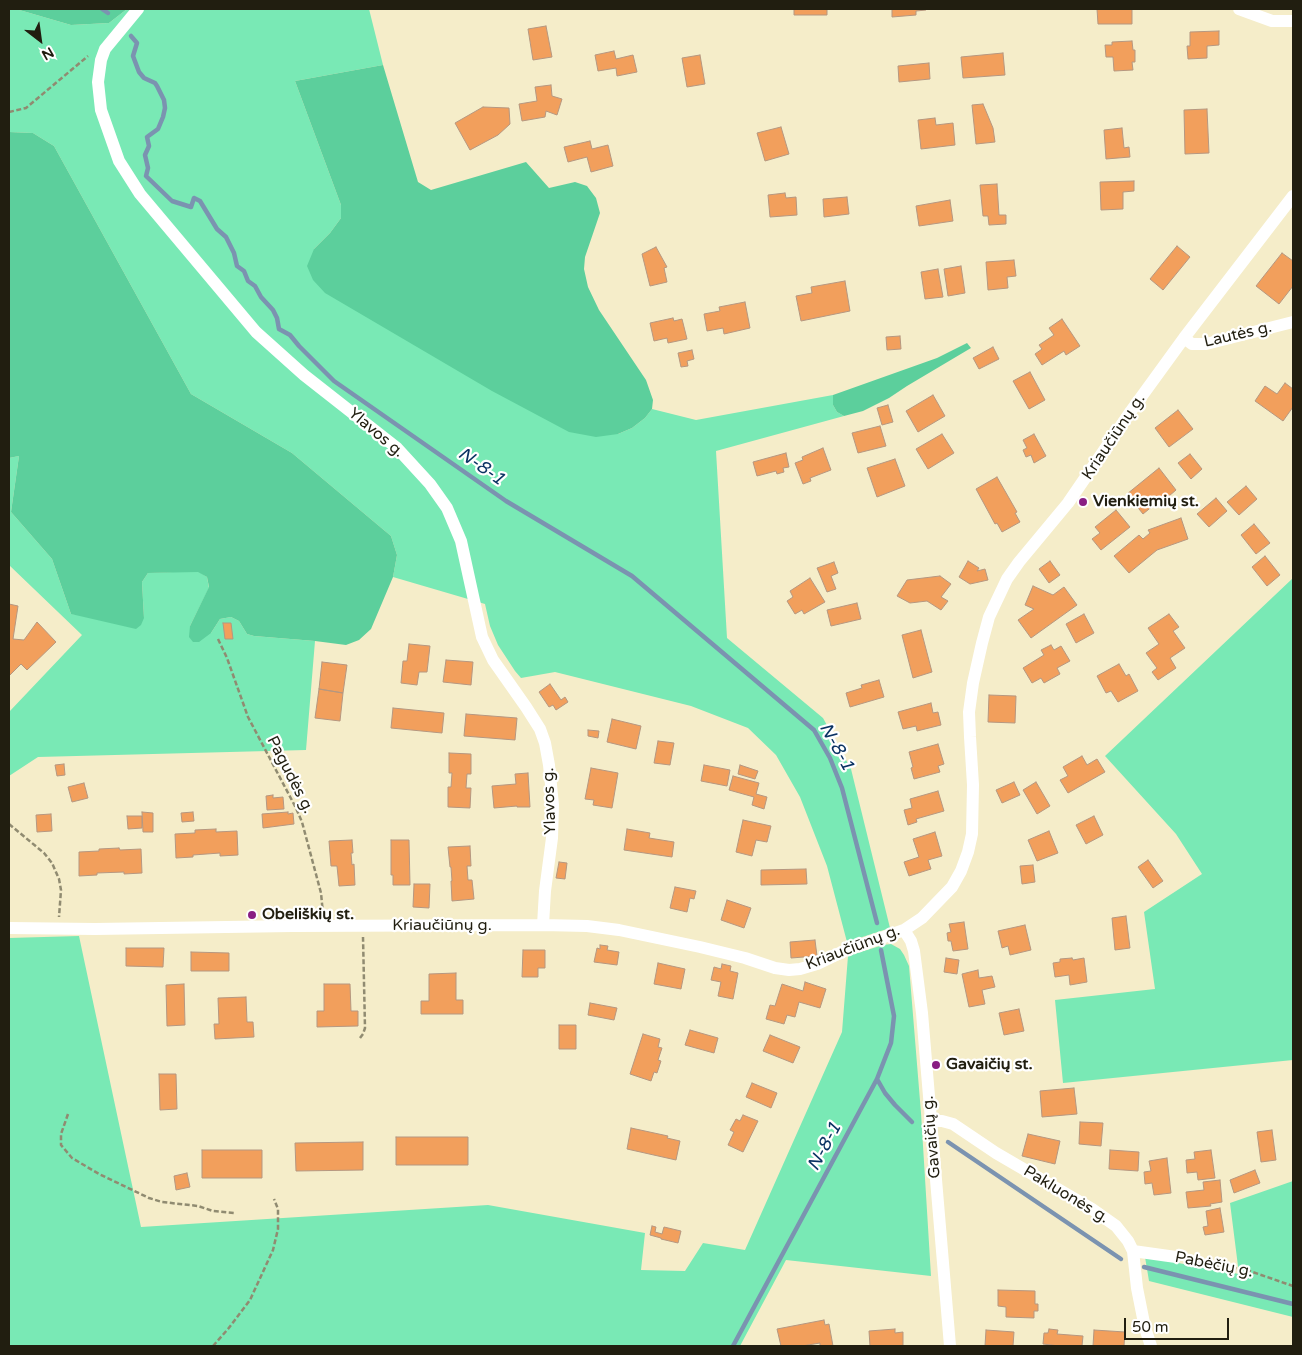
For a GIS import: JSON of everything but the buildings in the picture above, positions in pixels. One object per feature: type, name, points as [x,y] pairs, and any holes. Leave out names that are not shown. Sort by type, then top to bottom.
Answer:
[{"type":"street","name":"Ylavos g.","points":[[138,9],[105,49],[101,60],[98,82],[100,110],[119,161],[140,194],[256,332],[304,375],[397,448],[430,484],[447,508],[461,541],[482,637],[493,660],[540,729],[545,743],[553,805],[552,838],[545,890],[543,925]]},
{"type":"street","points":[[1239,9],[1272,21],[1293,21]]},
{"type":"street","name":"Kriaučiūnų g.","points":[[9,928],[587,926],[724,952],[775,968],[789,970],[817,964],[844,951],[904,930],[922,918],[952,887],[961,871],[968,852],[972,834],[973,785],[970,712],[978,659],[989,617],[1007,579],[1018,562],[1068,503],[1184,338],[1293,196]]},
{"type":"street","name":"Lautės g.","points":[[1184,338],[1192,344],[1206,344],[1293,322]]},
{"type":"street","name":"Gavaičių g.","points":[[904,930],[911,940],[914,951],[922,1013],[950,1346]]},
{"type":"street","name":"Pakluonės g.","points":[[930,1121],[954,1124],[996,1153],[1092,1209],[1116,1226],[1133,1251],[1143,1320],[1151,1346]]},
{"type":"street","name":"Pabėčių g.","points":[[1133,1251],[1176,1258]]},
{"type":"path","points":[[9,112],[26,108],[82,60],[97,50],[105,49]]},
{"type":"path","name":"Pagudės g.","points":[[218,639],[227,658],[248,717],[302,822],[321,893],[324,926]]},
{"type":"path","points":[[9,824],[44,853],[52,863],[61,890],[58,928]]},
{"type":"path","points":[[360,1038],[365,1028],[363,926]]},
{"type":"path","points":[[68,1114],[60,1134],[61,1145],[72,1158],[99,1174],[149,1198],[162,1202],[198,1206],[213,1211],[234,1213]]},
{"type":"path","points":[[213,1346],[250,1300],[273,1250],[278,1229],[278,1209],[274,1199]]},
{"type":"path","name":"Pabėčių g.","points":[[1176,1258],[1200,1264],[1244,1270],[1293,1286]]},
{"type":"green space","points":[[9,9],[16,9],[71,25],[109,23],[127,9],[369,9],[383,65],[295,81],[341,205],[341,218],[330,233],[314,249],[618,434],[632,428],[645,418],[652,409],[696,420],[833,395],[833,405],[837,412],[844,416],[716,451],[727,638],[823,718],[851,769],[890,928],[847,942],[827,866],[800,797],[776,755],[748,728],[691,706],[555,672],[521,678],[498,645],[490,626],[485,604],[393,577],[397,555],[391,536],[292,453],[191,394],[54,146],[33,133],[9,132]]},
{"type":"green space","points":[[16,9],[127,9],[109,23],[71,25]]},
{"type":"green space","points":[[383,65],[418,182],[431,190],[526,162],[549,188],[575,182],[587,186],[596,198],[600,213],[585,257],[584,269],[588,287],[599,310],[646,380],[653,400],[652,409],[645,418],[632,428],[618,434],[596,437],[569,432],[492,391],[325,293],[313,280],[307,266],[314,249],[330,233],[341,218],[341,205],[295,81]]},
{"type":"green space","points":[[9,132],[33,133],[54,146],[191,394],[292,453],[391,536],[397,555],[393,577],[371,629],[359,640],[346,645],[254,636],[247,634],[239,621],[231,617],[220,619],[211,633],[199,642],[193,642],[189,637],[190,626],[209,587],[207,577],[198,572],[148,573],[142,582],[144,618],[141,625],[136,629],[71,614],[52,559],[11,512],[19,456],[9,458]]},
{"type":"green space","points":[[967,343],[971,348],[889,398],[863,411],[844,416],[837,412],[833,405],[833,395],[937,358]]},
{"type":"green space","points":[[19,456],[11,512],[52,559],[71,614],[144,618],[142,582],[148,573],[198,571],[207,577],[209,588],[190,626],[211,633],[220,619],[231,617],[239,621],[247,634],[254,636],[315,641],[306,750],[38,757],[9,776],[9,712],[82,635],[9,565],[9,458]]},
{"type":"green space","points":[[1293,578],[1293,1060],[1063,1083],[1055,1000],[1155,989],[1144,912],[1202,874],[1176,834],[1105,756]]},
{"type":"green space","points":[[79,936],[141,1227],[488,1205],[645,1233],[641,1270],[685,1271],[703,1243],[745,1250],[842,1032],[848,956],[891,944],[900,949],[909,966],[921,1113],[931,1276],[786,1260],[740,1346],[9,1346],[9,938]]},
{"type":"green space","points":[[1293,1181],[1293,1317],[1149,1281],[1145,1257],[1239,1274],[1230,1203]]},
{"type":"waterway","points":[[102,9],[108,13]]},
{"type":"waterway","name":"N-8-1","points":[[131,36],[137,43],[133,56],[139,72],[144,78],[155,83],[164,100],[165,108],[158,129],[147,137],[149,146],[145,155],[148,168],[146,176],[172,201],[191,207],[194,198],[200,201],[217,229],[226,237],[234,253],[237,266],[244,271],[248,281],[255,286],[261,297],[273,310],[279,329],[290,335],[334,381],[506,501],[632,576],[814,730],[830,758],[842,788],[877,923]]},
{"type":"waterway","name":"N-8-1","points":[[733,1346],[877,1079],[891,1043],[894,1016],[881,950]]},
{"type":"waterway","points":[[877,1079],[885,1093],[912,1122]]},
{"type":"waterway","points":[[948,1142],[1121,1259]]},
{"type":"waterway","points":[[1144,1267],[1293,1304]]},
{"type":"place","name":"Vienkiemių st.","points":[[1083,502]]},
{"type":"place","name":"Obeliškių st.","points":[[252,915]]},
{"type":"place","name":"Gavaičių st.","points":[[936,1065]]}]
